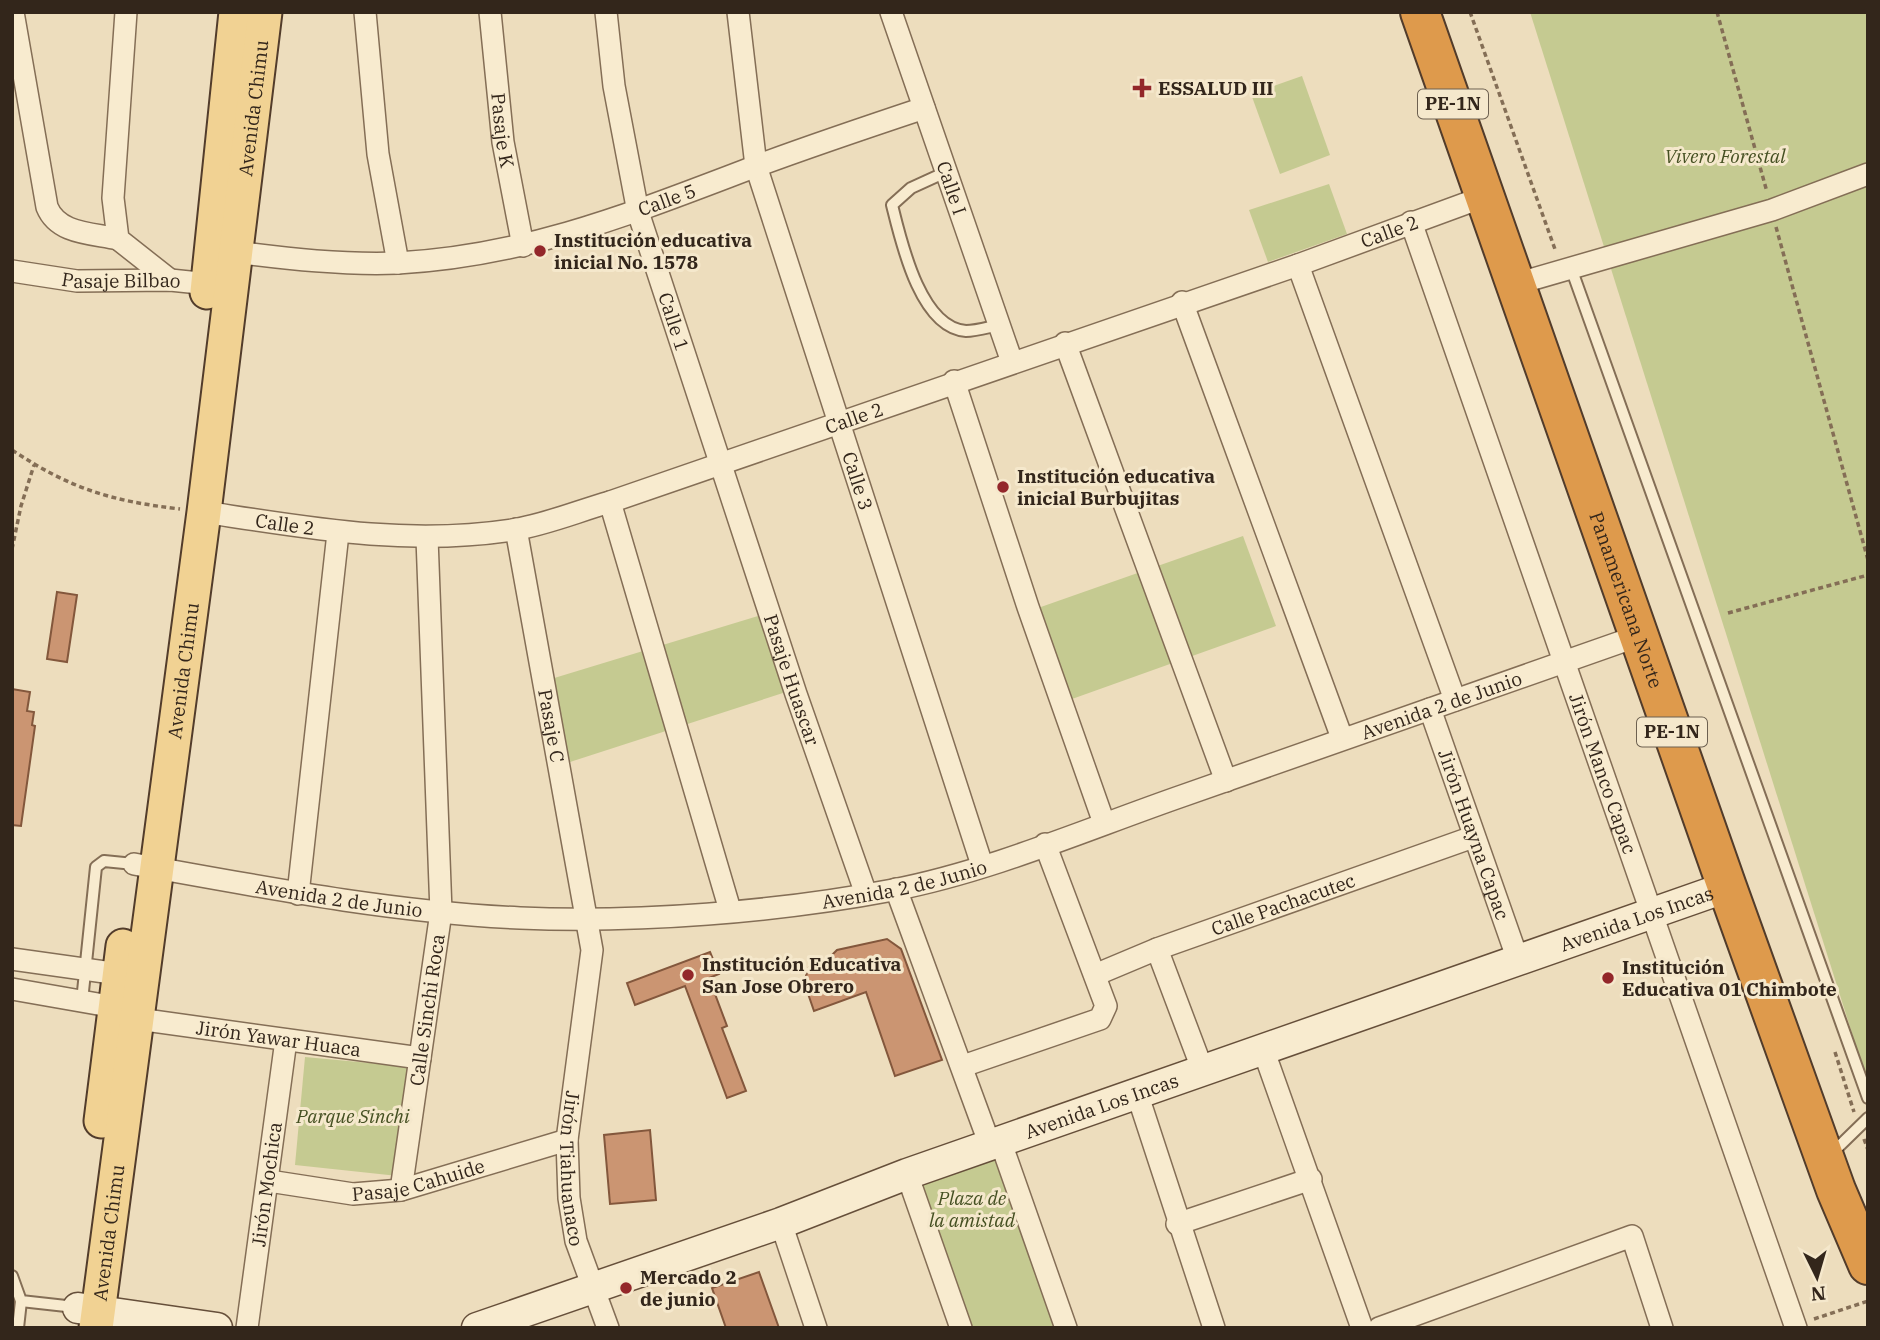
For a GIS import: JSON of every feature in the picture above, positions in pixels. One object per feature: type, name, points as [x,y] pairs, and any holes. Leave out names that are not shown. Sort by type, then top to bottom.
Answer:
[{"type":"highway","name":"Panamericana Norte","points":[[1420,12],[1727,887],[1825,1159],[1868,1265]]},
{"type":"main road","name":"Avenida Chimu","points":[[87,1318],[144,866],[195,510],[219,284],[236,12]]},
{"type":"main road","name":"Avenida Chimu","points":[[219,284],[235,251],[265,12]]},
{"type":"main road","name":"Avenida Chimu","points":[[126,1013],[119,974],[144,866]]},
{"type":"street","points":[[13,12],[42,182],[52,219],[60,226],[118,239],[170,280]]},
{"type":"street","points":[[118,239],[113,198],[126,12]]},
{"type":"street","points":[[365,12],[378,154],[398,263]]},
{"type":"street","name":"Pasaje K","points":[[490,12],[503,142],[523,246]]},
{"type":"street","name":"Calle 1","points":[[606,12],[614,86],[638,212],[721,464]]},
{"type":"street","name":"Calle 3","points":[[738,12],[757,166],[982,865]]},
{"type":"street","name":"Calle I","points":[[891,12],[1012,362]]},
{"type":"street","name":"Calle 5","points":[[235,251],[343,263],[398,263],[523,246],[638,212],[757,166],[923,108]]},
{"type":"street","points":[[1516,284],[1772,210],[1868,174]]},
{"type":"street","name":"Calle 2","points":[[195,510],[338,533],[427,538],[516,530],[610,502],[721,464],[1182,302],[1298,265],[1486,196]]},
{"type":"street","name":"Jirón Manco Capac","points":[[1411,222],[1653,912],[1793,1327]]},
{"type":"street","points":[[1298,265],[1455,700]]},
{"type":"street","name":"Pasaje Bilbao","points":[[12,271],[77,281],[170,280],[219,284]]},
{"type":"street","points":[[1182,302],[1342,738]]},
{"type":"street","points":[[1065,343],[1226,781]]},
{"type":"street","points":[[954,382],[1028,607],[1104,823]]},
{"type":"street","name":"Pasaje Huascar","points":[[721,464],[866,894]]},
{"type":"street","points":[[610,502],[730,910]]},
{"type":"street","name":"Pasaje C","points":[[516,530],[587,920]]},
{"type":"street","points":[[298,894],[338,533]]},
{"type":"street","name":"Calle Sinchi Roca","points":[[401,1190],[441,912],[427,538]]},
{"type":"street","name":"Avenida 2 de Junio","points":[[144,866],[298,894],[441,912],[587,920],[730,910],[866,894],[896,889],[982,865],[1045,844],[1638,636]]},
{"type":"street","name":"Jirón Huayna Capac","points":[[1430,709],[1518,960]]},
{"type":"street","name":"Calle Pachacutec","points":[[1095,975],[1157,949],[1473,837]]},
{"type":"street","points":[[962,1066],[1100,1019],[1106,1006],[1045,844]]},
{"type":"street","name":"Avenida Los Incas","points":[[477,1328],[781,1223],[908,1174],[1727,887]]},
{"type":"street","points":[[896,889],[962,1066],[996,1144],[1066,1328]]},
{"type":"street","name":"Jirón Tiahuanaco","points":[[587,920],[592,950],[567,1140],[569,1198],[576,1241],[608,1328]]},
{"type":"street","points":[[1157,949],[1203,1071]]},
{"type":"street","points":[[12,959],[119,974]]},
{"type":"street","name":"Jirón Yawar Huaca","points":[[12,989],[82,1001],[126,1013],[286,1040],[420,1058]]},
{"type":"street","name":"Jirón Mochica","points":[[247,1328],[286,1040]]},
{"type":"street","points":[[1263,1049],[1362,1328]]},
{"type":"street","points":[[1137,1093],[1177,1224],[1214,1328]]},
{"type":"street","name":"Pasaje Cahuide","points":[[268,1181],[352,1194],[401,1190],[567,1140]]},
{"type":"street","points":[[908,1174],[961,1328]]},
{"type":"street","points":[[1177,1224],[1311,1179]]},
{"type":"street","points":[[781,1223],[816,1328]]},
{"type":"street","points":[[1379,1328],[1632,1236],[1662,1328]]},
{"type":"street","points":[[87,1318],[217,1328]]},
{"type":"lane","points":[[946,172],[911,188],[892,205],[904,249],[925,300],[943,323],[966,331],[999,325]]},
{"type":"lane","points":[[1571,268],[1868,1098]]},
{"type":"lane","points":[[82,1001],[96,867],[104,861],[144,866]]},
{"type":"lane","points":[[1825,1159],[1868,1118]]},
{"type":"lane","points":[[12,1276],[21,1301],[18,1328]]},
{"type":"lane","points":[[21,1301],[87,1318]]},
{"type":"path","points":[[1717,12],[1868,560]]},
{"type":"path","points":[[12,450],[34,465],[84,489],[122,502],[195,510]]},
{"type":"path","points":[[12,549],[21,506],[34,465]]},
{"type":"path","points":[[1728,613],[1868,575]]},
{"type":"path","points":[[1793,1327],[1868,1301]]},
{"type":"green space","name":"Vivero Forestal","points":[[1530,12],[1868,12],[1868,1084]]},
{"type":"green space","points":[[1302,76],[1330,155],[1280,174],[1251,94]]},
{"type":"green space","points":[[1329,184],[1347,234],[1268,262],[1249,210]]},
{"type":"green space","points":[[1243,536],[1276,626],[1072,699],[1038,608]]},
{"type":"green space","points":[[758,616],[786,692],[570,762],[551,679]]},
{"type":"green space","name":"Parque Sinchi","points":[[305,1057],[412,1067],[398,1176],[295,1165]]},
{"type":"green space","name":"Plaza de la amistad","points":[[1001,1143],[1066,1328],[962,1328],[907,1174]]},
{"type":"building","points":[[57,592],[77,595],[67,662],[47,659]]},
{"type":"building","points":[[12,689],[30,692],[27,711],[34,712],[32,725],[35,726],[21,826],[12,825]]},
{"type":"building","points":[[887,939],[901,949],[942,1060],[895,1076],[866,992],[814,1011],[804,982],[809,967],[826,961],[837,950]]},
{"type":"building","points":[[710,952],[719,974],[709,978],[727,1026],[722,1028],[746,1091],[727,1098],[685,986],[635,1005],[627,983]]},
{"type":"building","points":[[650,1130],[656,1200],[610,1204],[604,1135]]},
{"type":"building","points":[[759,1272],[779,1328],[726,1328],[712,1288]]},
{"type":"place","name":"ESSALUD III","points":[[1142,88]]},
{"type":"place","name":"Institución educativa inicial No. 1578","points":[[540,251]]},
{"type":"place","name":"Institución educativa inicial Burbujitas","points":[[1003,487]]},
{"type":"place","name":"Institución Educativa San Jose Obrero","points":[[688,975]]},
{"type":"place","name":"Institución Educativa 01 Chimbote","points":[[1608,978]]},
{"type":"place","name":"Mercado 2 de junio","points":[[626,1288]]}]
